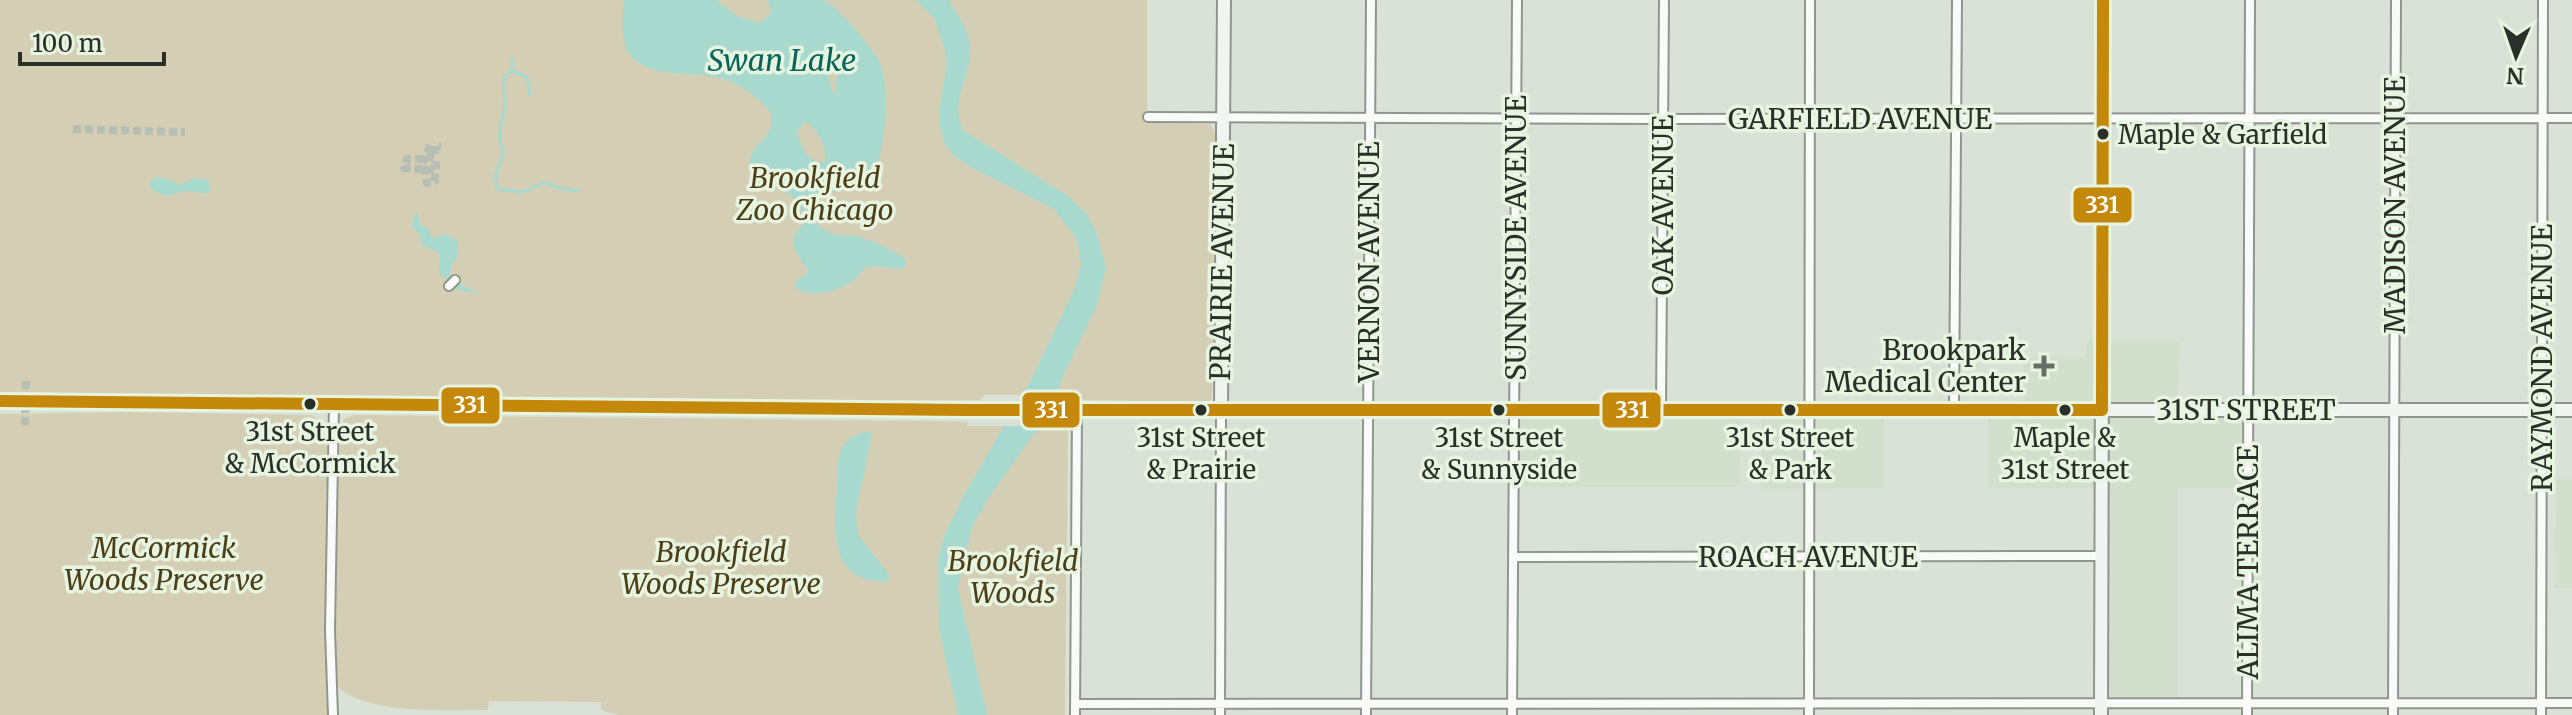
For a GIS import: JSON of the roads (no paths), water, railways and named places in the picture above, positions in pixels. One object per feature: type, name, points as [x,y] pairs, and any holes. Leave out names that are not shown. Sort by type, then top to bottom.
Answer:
[{"type":"main road","name":"PRAIRIE AVENUE","points":[[1221,410],[1224,0]]},
{"type":"main road","points":[[2101,709],[2103,0]]},
{"type":"main road","name":"31ST STREET","points":[[0,401],[966,410],[2572,410]]},
{"type":"street","name":"VERNON AVENUE","points":[[1366,715],[1371,0]]},
{"type":"street","name":"SUNNYSIDE AVENUE","points":[[1512,715],[1517,0]]},
{"type":"street","name":"OAK AVENUE","points":[[1661,410],[1664,0]]},
{"type":"street","points":[[1809,715],[1810,0]]},
{"type":"street","points":[[1954,410],[1957,0]]},
{"type":"street","name":"ALIMA TERRACE","points":[[2247,715],[2250,0]]},
{"type":"street","name":"MADISON AVENUE","points":[[2393,715],[2396,0]]},
{"type":"street","name":"RAYMOND AVENUE","points":[[2541,715],[2543,0]]},
{"type":"street","name":"GARFIELD AVENUE","points":[[1148,117],[2572,118]]},
{"type":"street","points":[[333,715],[330,630],[334,404]]},
{"type":"street","points":[[1075,715],[1077,410]]},
{"type":"street","name":"PRAIRIE AVENUE","points":[[1220,715],[1221,410]]},
{"type":"street","name":"ROACH AVENUE","points":[[1514,557],[2102,556]]},
{"type":"street","points":[[1075,704],[1809,703],[2101,709],[2247,703],[2572,703]]},
{"type":"water","name":"Swan Lake","points":[[624,0],[716,0],[737,16],[759,23],[770,15],[767,0],[822,0],[836,9],[863,38],[880,63],[885,97],[883,140],[878,161],[861,181],[841,190],[812,196],[805,207],[814,221],[828,231],[865,239],[905,258],[903,269],[868,267],[850,283],[822,293],[807,293],[795,287],[797,280],[808,270],[794,246],[795,235],[806,222],[797,199],[761,180],[750,162],[754,150],[770,129],[771,113],[748,91],[720,78],[665,72],[639,64],[630,56],[625,44]],"holes":[[[827,57],[831,57],[837,66],[836,93],[832,91]],[[805,122],[814,128],[823,144],[825,161],[821,163],[808,155],[801,143],[797,132]]]},
{"type":"water","points":[[916,0],[948,0],[966,30],[970,51],[958,111],[964,131],[1068,196],[1087,215],[1096,231],[1106,267],[1097,305],[1061,380],[1044,426],[1033,435],[989,497],[972,527],[958,588],[987,715],[958,715],[939,629],[938,558],[944,536],[964,495],[1032,378],[1074,290],[1081,265],[1074,235],[1054,209],[968,166],[945,145],[940,127],[940,106],[947,63],[945,50],[934,18]]},
{"type":"water","points":[[158,177],[180,184],[192,178],[205,179],[209,182],[210,192],[184,191],[163,195],[150,188],[151,180]]},
{"type":"water","points":[[417,212],[421,226],[427,227],[432,238],[446,234],[457,241],[458,257],[451,265],[450,278],[481,295],[455,289],[444,276],[439,275],[440,253],[422,245],[419,233],[412,227]]},
{"type":"water","points":[[870,431],[872,434],[856,511],[857,533],[889,575],[888,582],[869,580],[855,574],[845,565],[836,538],[841,451],[851,438]]},
{"type":"waterway","points":[[512,57],[512,71],[504,76],[505,104],[500,135],[504,152],[495,177],[497,189],[523,192],[544,182],[578,191]]},
{"type":"waterway","points":[[512,71],[527,77],[530,95]]},
{"type":"tunnel","points":[[73,129],[185,132]]},
{"type":"tunnel","points":[[430,145],[422,165],[427,183],[435,181],[435,170]]},
{"type":"tunnel","points":[[426,157],[435,157],[435,146],[441,146]]},
{"type":"tunnel","points":[[423,159],[407,159],[404,168],[435,170],[435,165],[440,165]]},
{"type":"tunnel","points":[[25,425],[26,380]]},
{"type":"place","name":"Maple & Garfield","points":[[2103,134]]},
{"type":"place","name":"Brookpark Medical Center","points":[[2044,366]]},
{"type":"place","name":"31st Street & McCormick","points":[[310,404]]},
{"type":"place","name":"31st Street & Prairie","points":[[1201,410]]},
{"type":"place","name":"31st Street & Sunnyside","points":[[1499,410]]},
{"type":"place","name":"31st Street & Park","points":[[1790,410]]},
{"type":"place","name":"Maple & 31st Street","points":[[2065,410]]},
{"type":"park label","name":"Brookfield Zoo Chicago","points":[[815,194]]},
{"type":"park label","name":"McCormick Woods Preserve","points":[[164,564]]},
{"type":"park label","name":"Brookfield Woods Preserve","points":[[721,568]]},
{"type":"park label","name":"Brookfield Woods","points":[[1013,577]]}]
